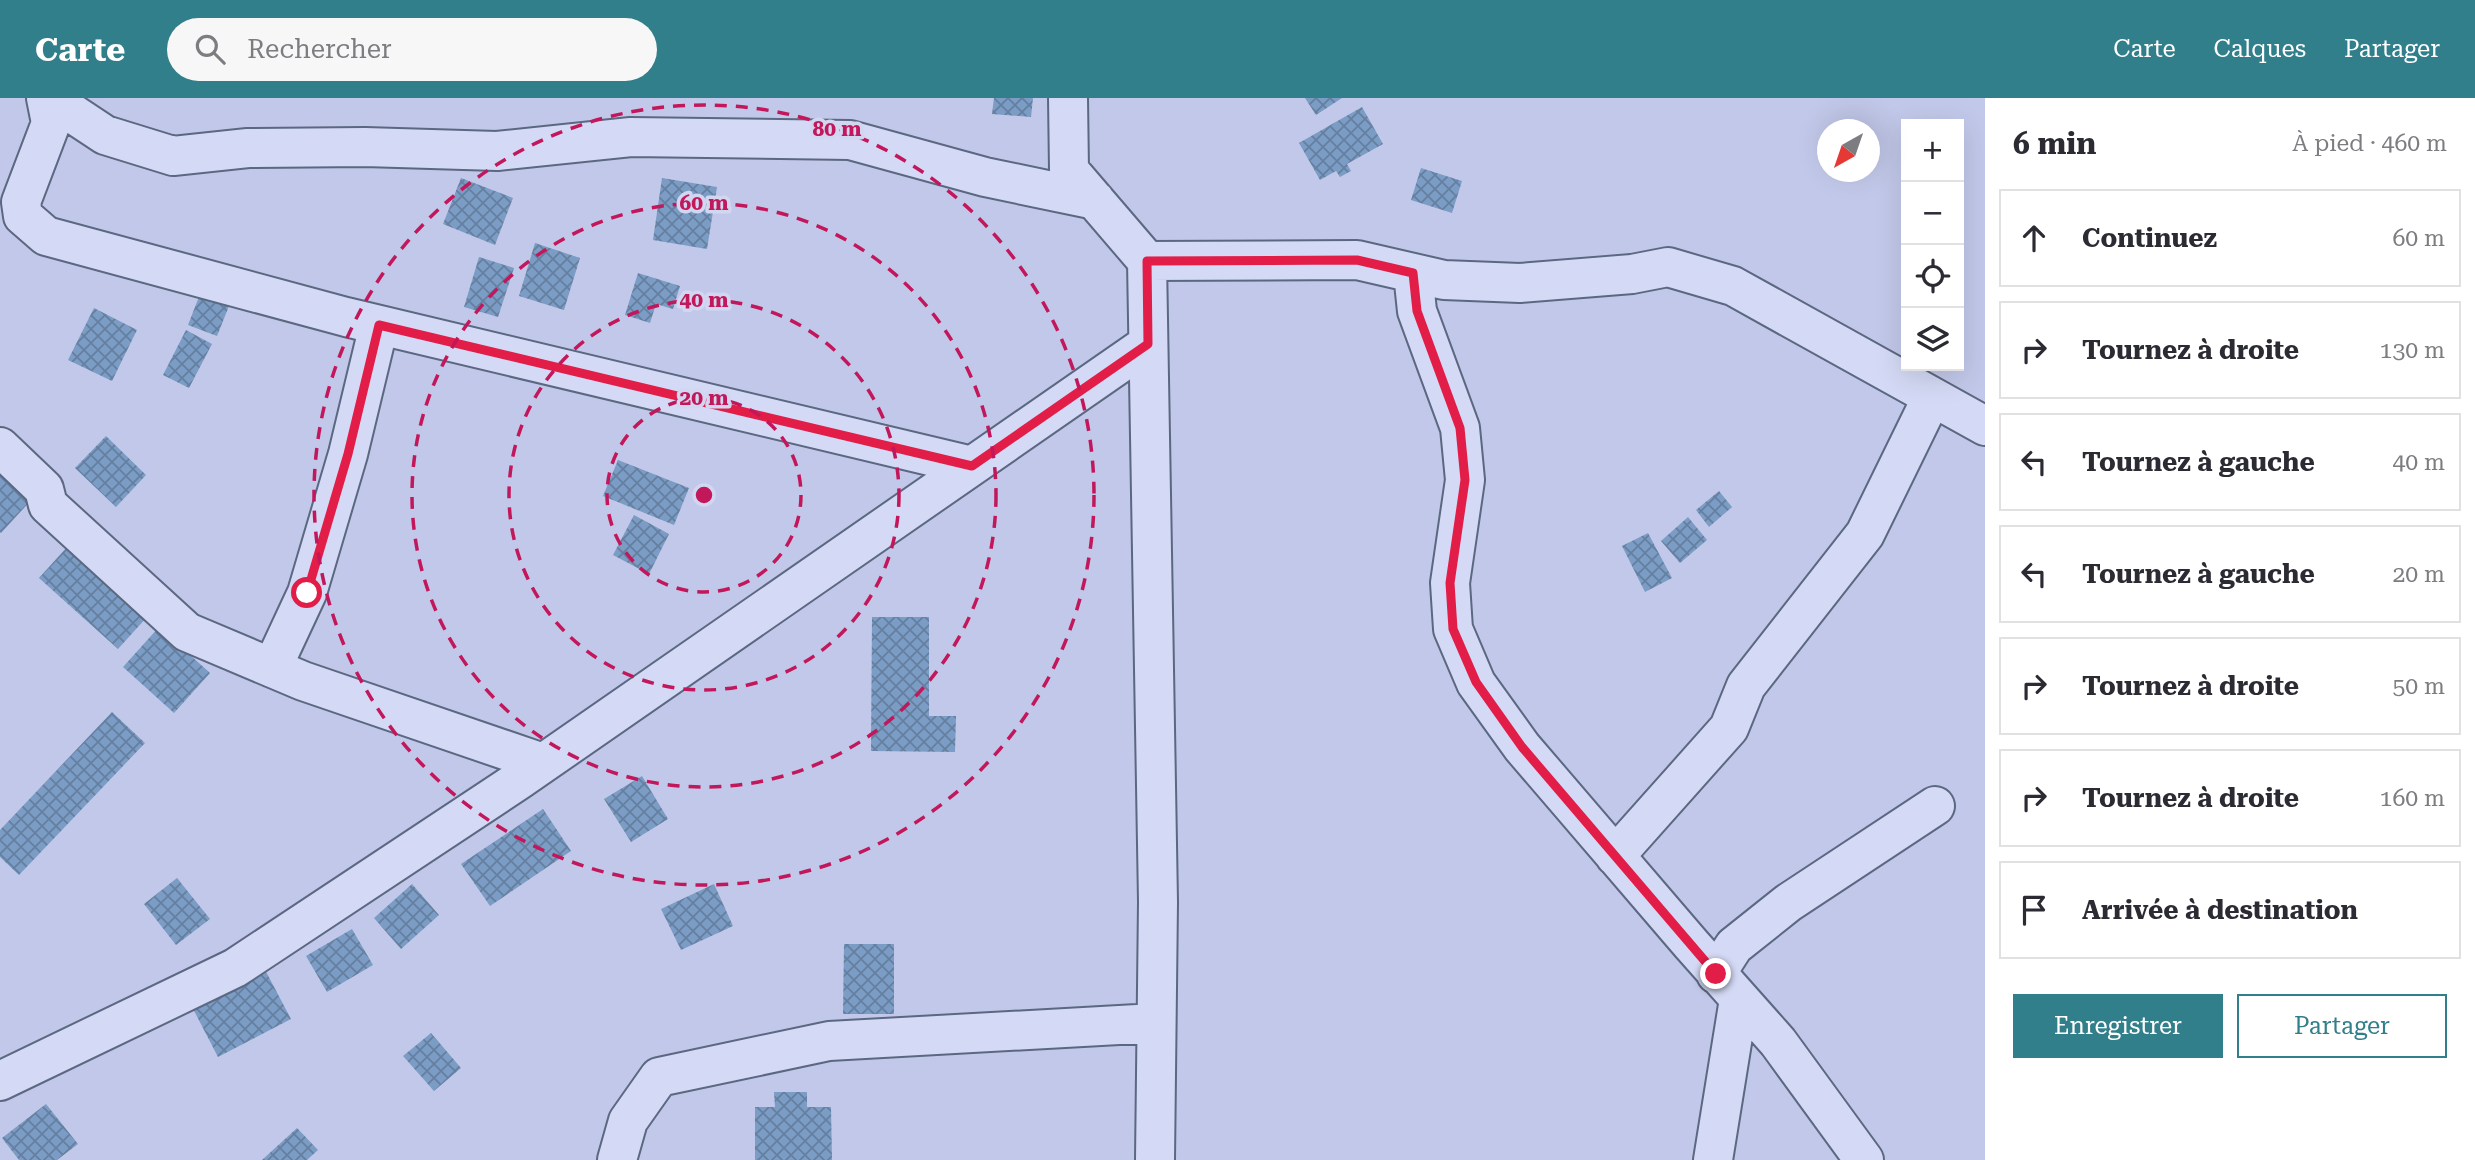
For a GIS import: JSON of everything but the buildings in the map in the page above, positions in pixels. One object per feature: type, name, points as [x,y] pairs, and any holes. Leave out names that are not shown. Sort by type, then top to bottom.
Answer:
[{"type":"street","points":[[47,98],[105,135],[173,156],[248,148],[365,147],[497,151],[631,137],[850,141],[985,177],[1095,200]]},
{"type":"street","points":[[47,98],[51,124],[21,202],[23,216],[46,236],[379,325],[972,466]]},
{"type":"street","points":[[1068,98],[1069,170],[1147,261],[1158,902],[1155,1160]]},
{"type":"street","points":[[1147,261],[1357,260],[1444,280],[1520,284],[1633,274],[1668,267],[1733,286],[1985,426]]},
{"type":"street","points":[[1413,273],[1417,311],[1460,428],[1465,480],[1450,583],[1453,629],[1476,682],[1522,747],[1778,1042],[1864,1160]]},
{"type":"street","points":[[272,668],[307,593],[348,454],[379,325]]},
{"type":"street","points":[[0,1081],[235,968],[543,763],[1148,344]]},
{"type":"street","points":[[1615,856],[1729,728],[1746,686],[1865,534],[1933,397]]},
{"type":"street","points":[[0,447],[44,489],[48,505],[187,632],[303,681],[543,763]]},
{"type":"street","points":[[1713,1160],[1734,946],[1788,903],[1935,806]]},
{"type":"street","points":[[617,1160],[628,1121],[659,1077],[828,1041],[1155,1023]]},
{"type":"route","points":[[307,593],[348,454],[379,325],[972,466],[1148,344],[1147,261],[1357,260],[1413,273],[1417,311],[1460,428],[1465,480],[1450,583],[1453,629],[1476,682],[1522,747],[1716,974]]}]
